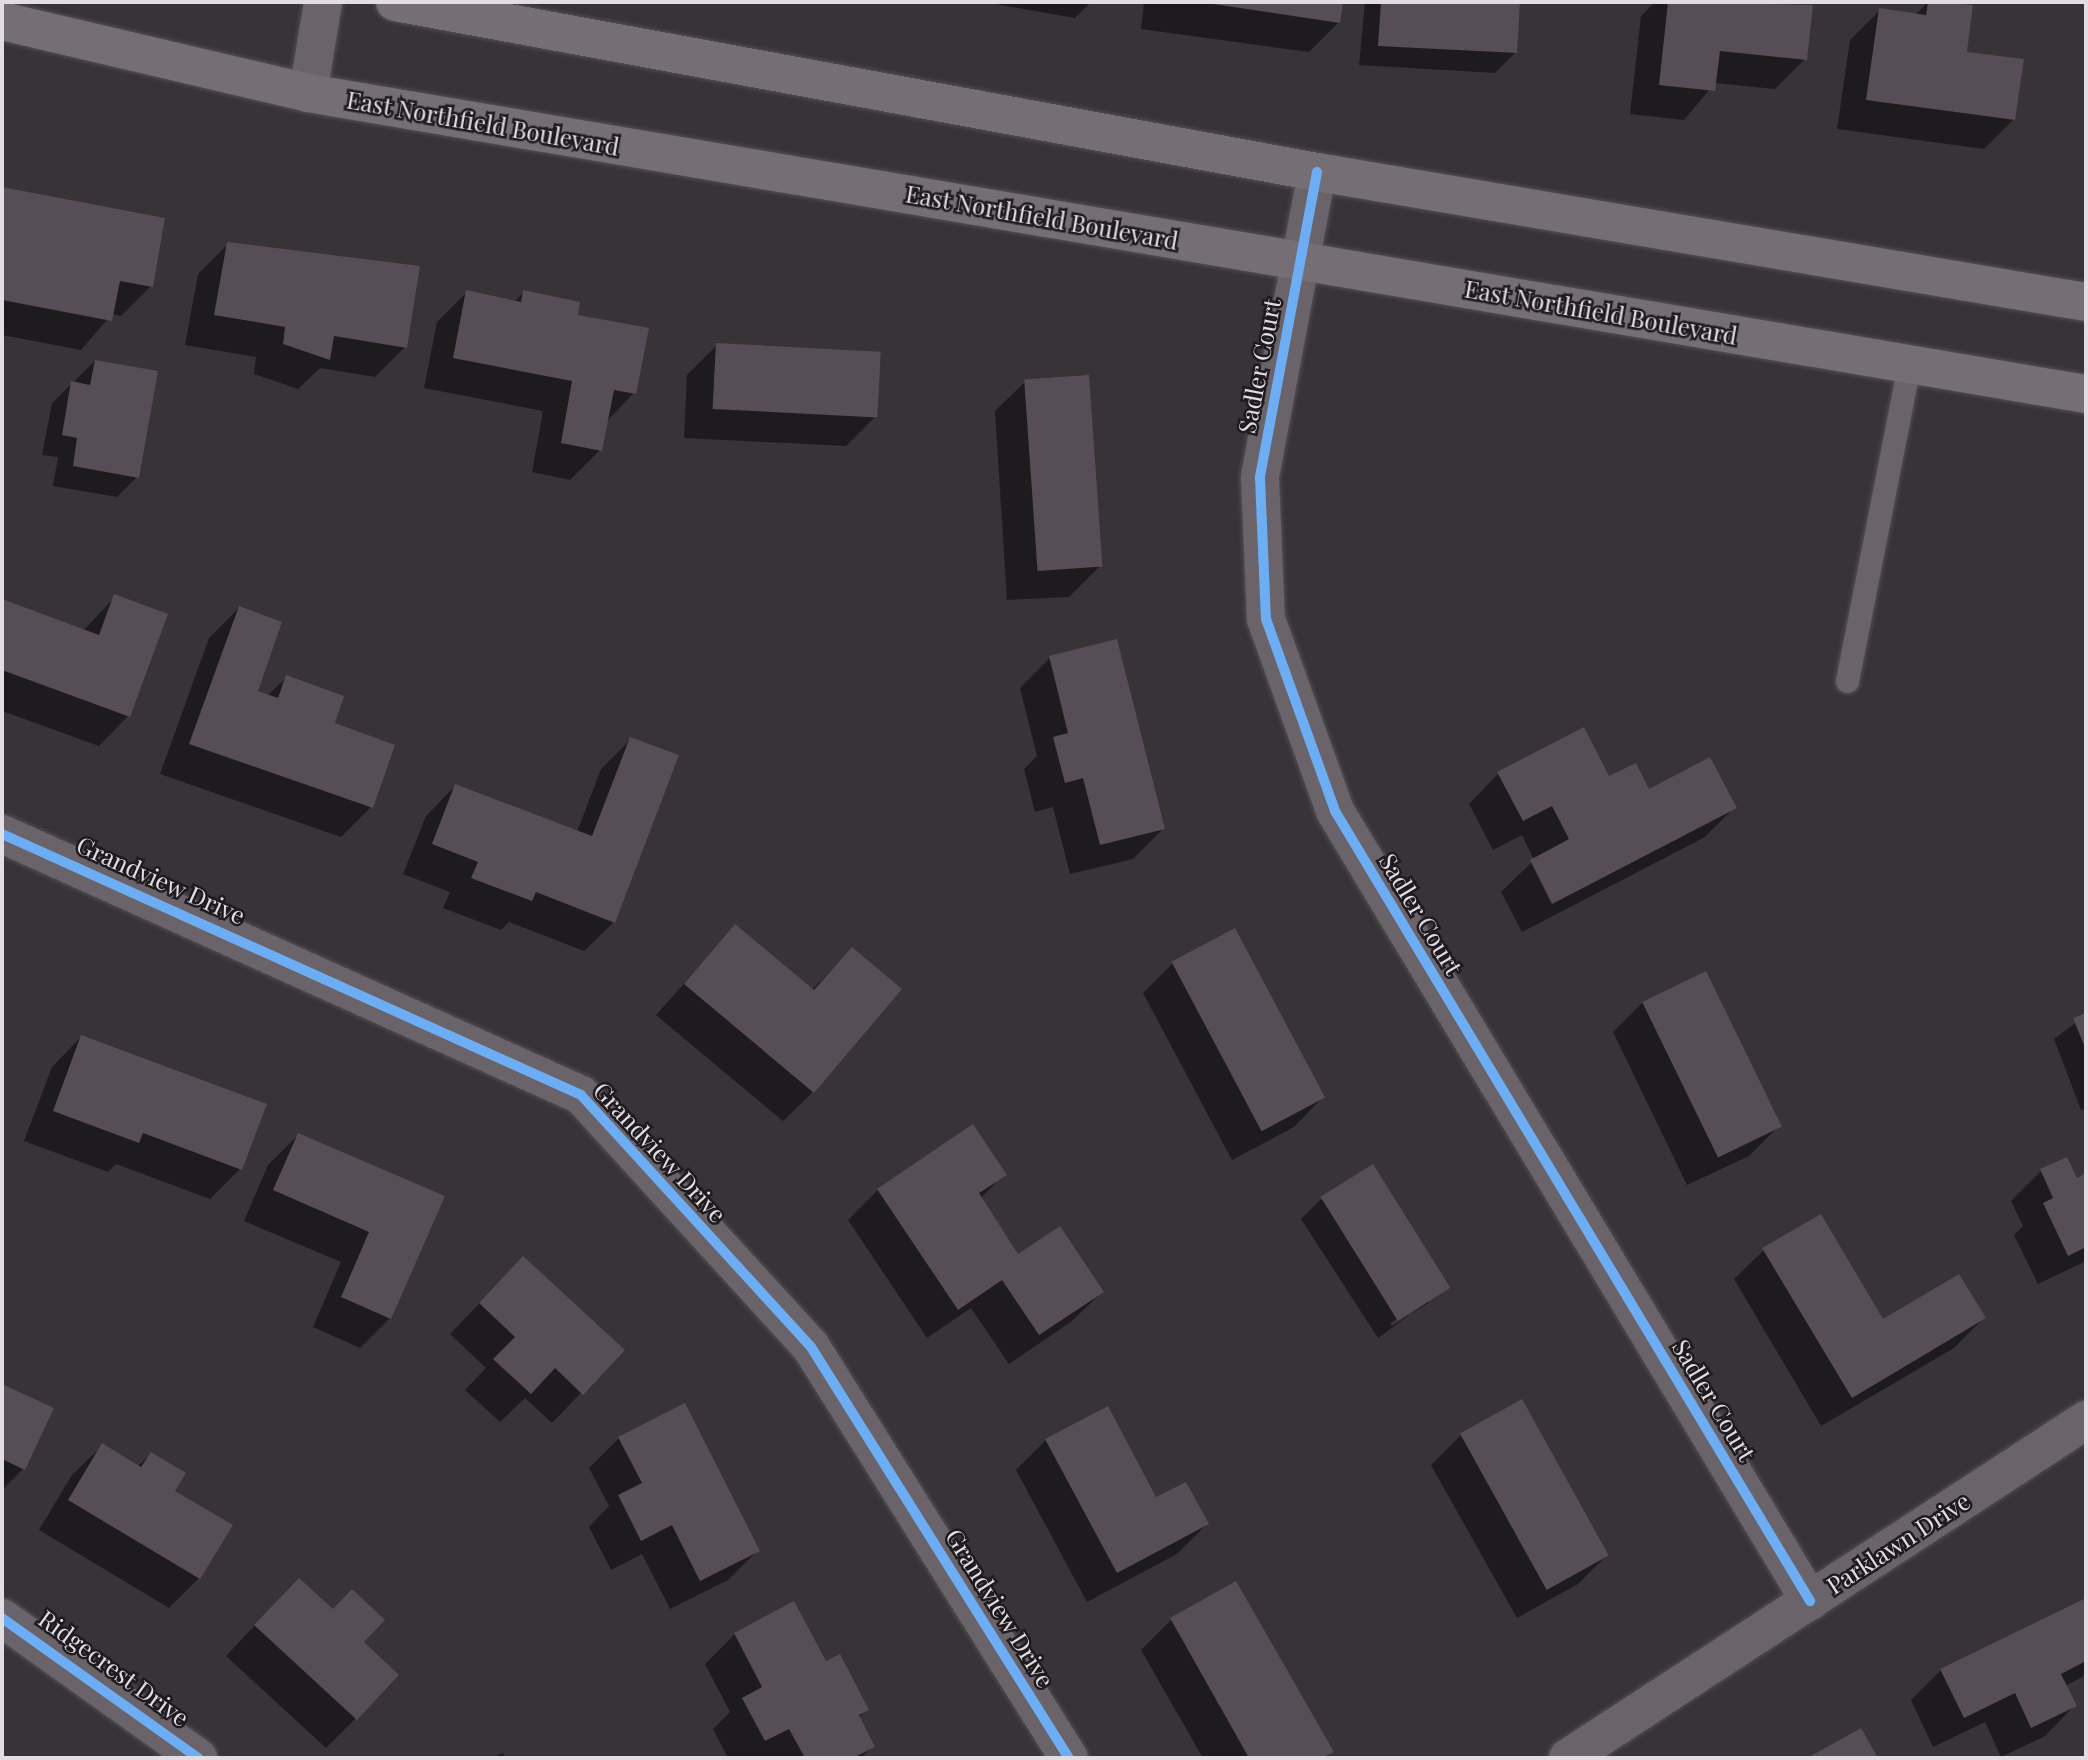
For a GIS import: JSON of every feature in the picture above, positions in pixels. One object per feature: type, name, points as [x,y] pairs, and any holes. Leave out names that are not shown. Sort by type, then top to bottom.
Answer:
[{"type":"main road","points":[[395,2],[1317,172],[2086,302]]},
{"type":"main road","name":"East Northfield Boulevard","points":[[2,21],[308,93],[2086,394]]},
{"type":"street","points":[[308,93],[323,2]]},
{"type":"street","name":"Sadler Court","points":[[1317,172],[1260,478],[1266,618],[1335,811],[1810,1601]]},
{"type":"street","name":"Grandview Drive","points":[[2,834],[582,1095],[811,1347],[1069,1758]]},
{"type":"street","name":"Parklawn Drive","points":[[1568,1758],[2086,1420]]},
{"type":"street","name":"Ridgecrest Drive","points":[[2,1618],[198,1758]]},
{"type":"lane","points":[[1847,681],[1909,364]]},
{"type":"building","points":[[1200,2],[1343,2],[1340,23]]},
{"type":"building","points":[[1381,2],[1520,2],[1517,53],[1378,46]]},
{"type":"building","points":[[1668,2],[1813,5],[1807,60],[1720,51],[1715,91],[1659,85]]},
{"type":"building","points":[[1928,2],[1973,5],[1967,52],[2024,59],[2015,120],[1866,100],[1879,8],[1926,15]]},
{"type":"building","points":[[2,187],[165,218],[153,287],[120,281],[112,321],[2,300]]},
{"type":"building","points":[[227,242],[420,266],[407,348],[334,336],[330,360],[283,344],[285,327],[214,315]]},
{"type":"building","points":[[466,290],[521,302],[523,290],[580,302],[578,315],[649,328],[636,394],[614,390],[602,451],[561,443],[572,381],[453,358]]},
{"type":"building","points":[[716,343],[881,352],[877,418],[713,409]]},
{"type":"building","points":[[95,360],[158,371],[139,478],[73,466],[77,438],[62,435],[71,381],[90,385]]},
{"type":"building","points":[[1089,375],[1102,567],[1038,571],[1024,380]]},
{"type":"building","points":[[114,594],[168,614],[130,717],[2,670],[2,599],[99,635]]},
{"type":"building","points":[[239,606],[282,622],[258,691],[278,698],[286,675],[344,696],[335,723],[395,745],[373,808],[189,744]]},
{"type":"building","points":[[1117,639],[1165,829],[1100,845],[1083,778],[1065,783],[1053,737],[1068,733],[1049,656]]},
{"type":"building","points":[[1584,727],[1609,776],[1636,763],[1649,789],[1710,757],[1737,808],[1552,904],[1530,860],[1569,839],[1552,806],[1523,821],[1497,772]]},
{"type":"building","points":[[630,737],[679,755],[615,923],[536,892],[532,901],[471,878],[478,862],[432,844],[455,784],[592,836]]},
{"type":"building","points":[[735,924],[814,990],[852,947],[902,989],[814,1093],[684,984]]},
{"type":"building","points":[[1235,928],[1325,1098],[1262,1131],[1171,962]]},
{"type":"building","points":[[1706,971],[1782,1126],[1718,1158],[1642,1002]]},
{"type":"building","points":[[2086,1013],[2086,1050],[2073,1018]]},
{"type":"building","points":[[81,1035],[267,1104],[242,1170],[143,1133],[139,1143],[53,1111]]},
{"type":"building","points":[[973,1124],[1007,1175],[979,1193],[1018,1254],[1060,1226],[1104,1292],[1039,1335],[1002,1280],[958,1310],[877,1189]]},
{"type":"building","points":[[298,1133],[445,1196],[391,1319],[341,1297],[369,1232],[273,1190]]},
{"type":"building","points":[[2067,1157],[2077,1178],[2086,1173],[2086,1247],[2068,1256],[2043,1203],[2053,1198],[2040,1169]]},
{"type":"building","points":[[1373,1164],[1450,1288],[1398,1321],[1320,1197]]},
{"type":"building","points":[[1821,1214],[1883,1319],[1959,1274],[1986,1318],[1852,1398],[1762,1248]]},
{"type":"building","points":[[523,1256],[625,1350],[583,1395],[555,1368],[531,1394],[493,1359],[515,1337],[479,1303]]},
{"type":"building","points":[[2,1384],[54,1408],[25,1470],[2,1459]]},
{"type":"building","points":[[1522,1399],[1609,1556],[1547,1590],[1460,1433]]},
{"type":"building","points":[[685,1403],[760,1551],[700,1581],[672,1525],[641,1541],[618,1495],[642,1483],[618,1437]]},
{"type":"building","points":[[1108,1406],[1156,1497],[1186,1482],[1209,1524],[1117,1573],[1045,1439]]},
{"type":"building","points":[[102,1443],[141,1467],[151,1452],[186,1473],[175,1491],[233,1525],[200,1579],[68,1500]]},
{"type":"building","points":[[299,1578],[333,1609],[352,1589],[385,1620],[364,1642],[399,1675],[357,1720],[254,1625]]},
{"type":"building","points":[[1236,1581],[1334,1752],[1322,1758],[1249,1758],[1170,1618]]},
{"type":"building","points":[[2086,1598],[2086,1661],[2061,1674],[2077,1706],[2031,1728],[2015,1693],[1964,1718],[1940,1669]]},
{"type":"building","points":[[794,1601],[826,1661],[840,1654],[869,1710],[859,1715],[875,1747],[853,1758],[805,1758],[789,1729],[765,1741],[742,1698],[762,1687],[734,1633]]},
{"type":"building","points":[[1861,1728],[1878,1758],[1807,1758]]},
{"type":"cycle path","points":[[1317,172],[1260,478],[1266,619],[1335,811],[1810,1601]]},
{"type":"cycle path","points":[[2,834],[581,1095],[811,1347],[1069,1758]]},
{"type":"cycle path","points":[[2,1618],[198,1758]]}]
